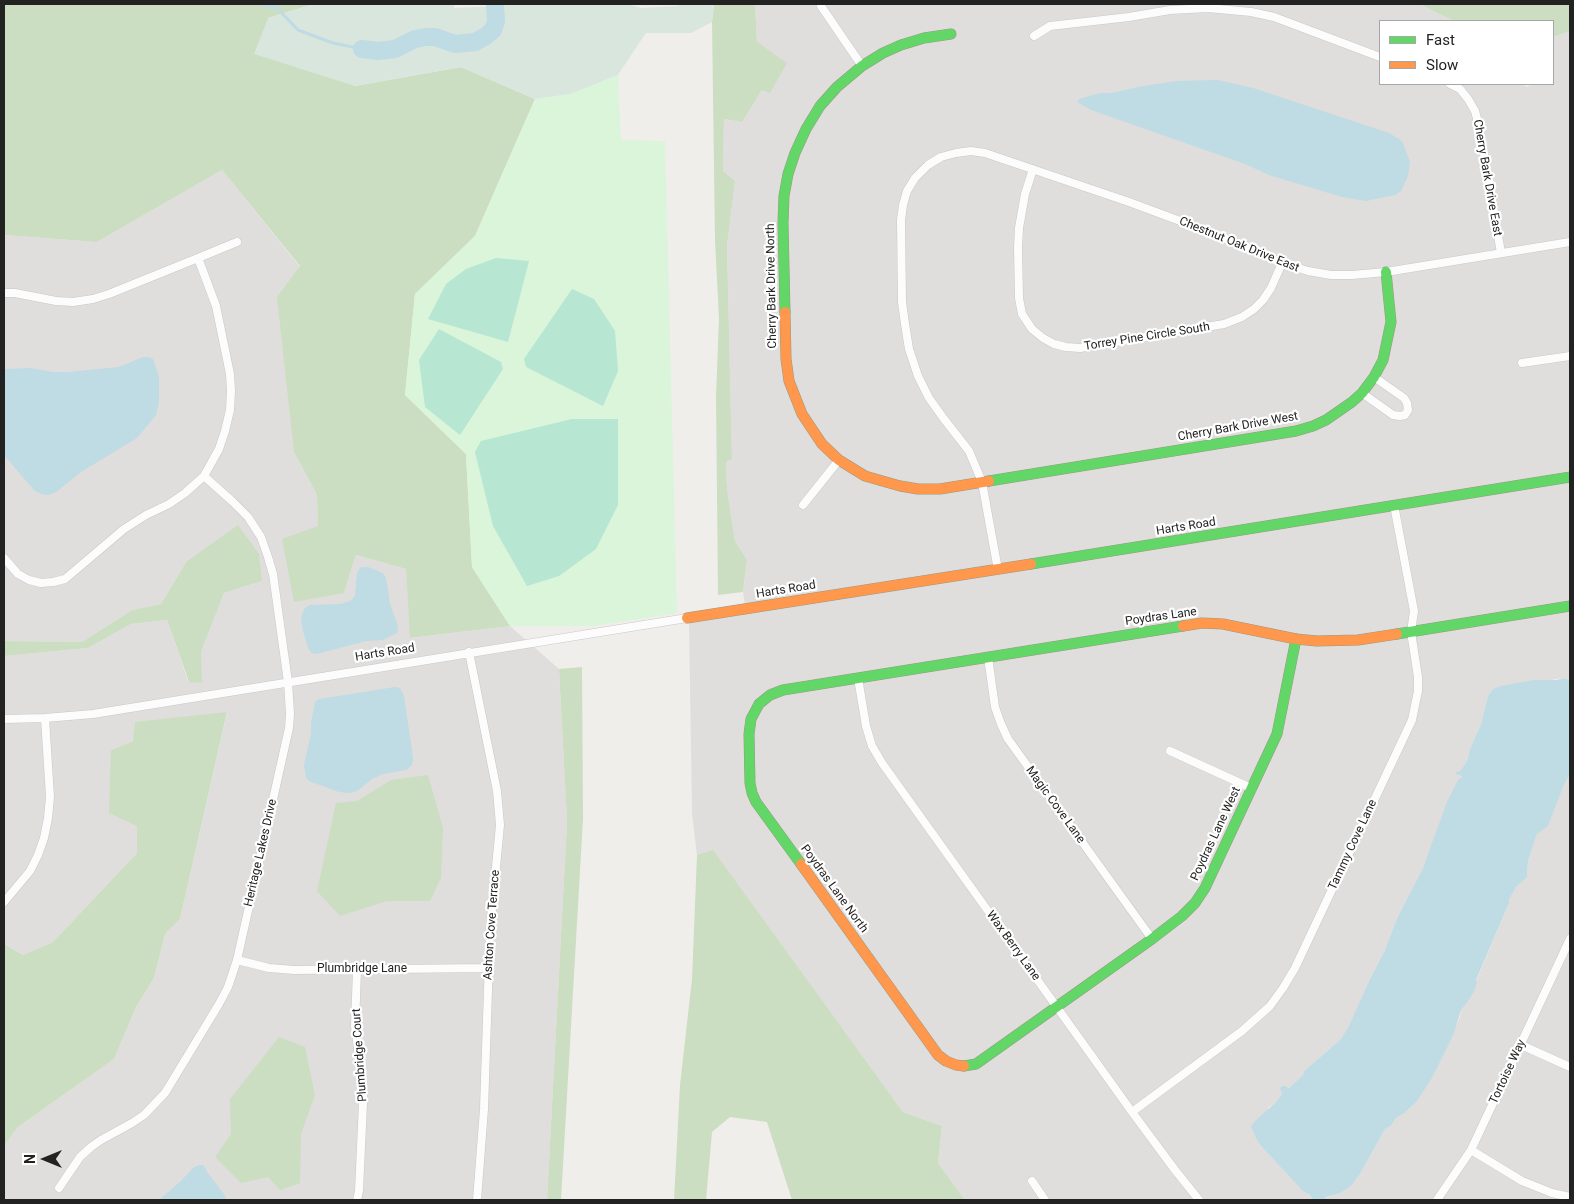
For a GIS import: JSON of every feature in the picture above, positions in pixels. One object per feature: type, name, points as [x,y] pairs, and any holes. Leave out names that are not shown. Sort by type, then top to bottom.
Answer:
[{"type":"street","points":[[821,6],[862,66]]},
{"type":"street","points":[[1034,36],[1050,26],[1129,17],[1170,10],[1208,8],[1251,12],[1274,17],[1379,57]]},
{"type":"street","name":"Cherry Bark Drive North","points":[[951,34],[924,38],[902,45],[883,53],[862,66],[837,87],[820,106],[811,122],[795,154],[788,174],[784,196],[786,359],[789,380],[795,398],[812,430],[822,444],[839,460],[865,476],[883,482],[918,489],[940,489],[982,482]]},
{"type":"street","name":"Cherry Bark Drive East","points":[[1452,85],[1460,89],[1475,111],[1501,253]]},
{"type":"street","name":"Chestnut Oak Drive East","points":[[982,482],[969,451],[944,419],[918,376],[909,349],[902,302],[900,220],[902,205],[907,191],[915,178],[928,165],[941,157],[971,151],[985,153],[1129,202],[1207,231],[1282,263],[1308,271],[1331,275],[1386,272],[1570,242]]},
{"type":"street","name":"Torrey Pine Circle South","points":[[1033,170],[1025,194],[1019,228],[1019,298],[1022,314],[1032,329],[1054,344],[1080,348],[1224,324],[1242,317],[1263,300],[1271,288],[1282,263]]},
{"type":"street","points":[[4,293],[73,302],[109,294],[237,242]]},
{"type":"street","points":[[4,558],[18,574],[29,580],[41,583],[64,579],[124,529],[146,515],[169,504],[204,476],[219,449],[225,432],[230,410],[231,391],[230,374],[216,306],[198,258]]},
{"type":"street","name":"Cherry Bark Drive West","points":[[982,482],[1296,431],[1326,420],[1346,407],[1362,393],[1374,377],[1382,360],[1391,322],[1386,272]]},
{"type":"street","points":[[1522,364],[1570,356]]},
{"type":"street","points":[[1362,393],[1393,415],[1405,415],[1408,410],[1404,398],[1374,377]]},
{"type":"street","points":[[803,505],[839,460]]},
{"type":"street","name":"Heritage Lakes Drive","points":[[58,1188],[80,1157],[91,1147],[144,1115],[165,1093],[228,987],[237,960],[289,728],[288,682],[273,574],[268,557],[261,537],[248,517],[204,476]]},
{"type":"street","name":"Harts Road","points":[[4,719],[92,714],[469,652],[998,570],[1570,477]]},
{"type":"street","points":[[982,482],[998,570]]},
{"type":"street","name":"Tammy Cove Lane","points":[[1132,1112],[1257,1019],[1274,1000],[1295,968],[1412,720],[1418,690],[1418,677],[1411,632],[1414,611],[1394,505]]},
{"type":"street","name":"Poydras Lane","points":[[760,704],[770,695],[783,690],[1202,623],[1241,627],[1296,639],[1317,641],[1358,640],[1570,606]]},
{"type":"street","name":"Poydras Lane West","points":[[956,1065],[976,1064],[1152,939],[1182,916],[1195,903],[1205,888],[1277,734],[1296,639]]},
{"type":"street","name":"Ashton Cove Terrace","points":[[469,652],[499,808],[499,840],[490,930],[484,1109],[478,1200]]},
{"type":"street","name":"Magic Cove Lane","points":[[988,657],[995,706],[1008,739],[1152,939]]},
{"type":"street","name":"Wax Berry Lane","points":[[858,678],[866,726],[872,746],[882,763],[1132,1112],[1199,1200]]},
{"type":"street","name":"Poydras Lane North","points":[[760,704],[751,719],[749,734],[750,783],[756,802],[938,1055],[956,1065]]},
{"type":"street","points":[[4,902],[30,871],[44,838],[50,797],[45,718]]},
{"type":"street","points":[[1170,751],[1252,788]]},
{"type":"street","name":"Tortoise Way","points":[[1437,1200],[1471,1150],[1570,939]]},
{"type":"street","name":"Plumbridge Lane","points":[[237,960],[269,968],[286,969],[488,968]]},
{"type":"street","name":"Plumbridge Court","points":[[357,969],[355,1026],[363,1084],[357,1200]]},
{"type":"street","points":[[1521,1045],[1570,1067]]},
{"type":"street","points":[[1471,1150],[1522,1181],[1552,1193],[1570,1197]]},
{"type":"street","points":[[1032,1181],[1045,1200]]},
{"type":"shaded area","points":[[314,4],[454,4],[454,8],[498,6],[499,4],[628,4],[641,8],[677,6],[682,4],[714,4],[712,22],[691,33],[646,33],[618,75],[571,94],[535,99],[461,67],[355,86],[254,54],[268,18]]},
{"type":"shaded area","points":[[755,4],[1419,4],[1452,20],[1379,20],[1379,85],[1525,85],[1526,87],[1530,85],[1554,85],[1554,37],[1570,31],[1570,471],[745,606],[743,592],[747,561],[735,541],[727,489],[726,462],[732,459],[727,246],[735,181],[723,171],[724,119],[742,122],[762,90]]},
{"type":"shaded area","points":[[222,170],[300,267],[294,452],[317,495],[318,526],[344,593],[356,555],[406,569],[411,638],[510,626],[559,669],[567,822],[547,1200],[4,1200],[4,1146],[18,1127],[114,1059],[136,1007],[154,978],[165,934],[180,919],[227,713],[133,741],[111,750],[137,826],[137,853],[53,942],[23,955],[4,944],[4,656],[88,648],[131,624],[167,620],[188,681],[202,683],[200,651],[224,593],[262,581],[186,562],[161,604],[132,610],[82,642],[4,641],[4,235],[97,242]]},
{"type":"shaded area","points":[[1570,481],[1570,680],[1563,678],[1493,689],[1488,696],[1481,724],[1467,761],[1461,770],[1457,771],[1462,776],[1423,868],[1398,916],[1384,952],[1369,981],[1350,1026],[1341,1039],[1304,1071],[1303,1075],[1289,1088],[1284,1085],[1281,1088],[1282,1094],[1268,1108],[1262,1147],[1312,1199],[1321,1199],[1341,1193],[1352,1185],[1385,1129],[1391,1126],[1396,1118],[1403,1114],[1433,1076],[1460,1017],[1461,1010],[1467,1003],[1509,900],[1516,887],[1527,876],[1528,861],[1537,834],[1548,825],[1570,774],[1570,1200],[965,1200],[938,1163],[942,1126],[903,1112],[713,851],[697,855],[692,813],[689,622]]},
{"type":"green space","points":[[4,4],[314,4],[268,18],[355,86],[461,67],[535,99],[475,236],[415,294],[405,395],[466,454],[472,567],[510,626],[410,638],[406,569],[356,555],[344,593],[294,602],[282,539],[318,526],[317,495],[294,452],[277,297],[300,266],[222,170],[97,242],[4,235]]},
{"type":"green space","points":[[714,4],[755,4],[757,42],[787,63],[770,93],[762,90],[742,122],[724,119],[723,171],[735,181],[727,246],[732,459],[726,462],[727,489],[735,541],[747,560],[743,592],[718,595],[716,396],[719,318],[715,241],[712,22]]},
{"type":"green space","points":[[1419,4],[1570,4],[1570,31],[1554,37],[1554,20],[1452,20]]},
{"type":"green space","points":[[618,75],[621,140],[665,141],[677,613],[594,626],[510,626],[472,567],[466,454],[405,395],[415,294],[475,236],[535,99],[571,94]]},
{"type":"green space","points":[[496,258],[529,261],[508,342],[428,319],[446,284],[466,269]]},
{"type":"green space","points":[[572,289],[594,299],[615,331],[618,371],[603,406],[526,367],[524,359]]},
{"type":"green space","points":[[439,329],[501,362],[503,369],[460,435],[425,407],[419,360]]},
{"type":"green space","points":[[572,419],[618,419],[618,505],[596,549],[559,576],[527,586],[493,526],[475,452],[481,441]]},
{"type":"green space","points":[[238,525],[259,554],[262,581],[224,593],[201,651],[202,683],[189,682],[167,620],[131,624],[88,648],[4,656],[4,641],[82,642],[132,610],[161,604],[186,562]]},
{"type":"green space","points":[[582,667],[583,819],[561,1200],[547,1200],[567,822],[559,669]]},
{"type":"green space","points":[[227,712],[180,919],[165,934],[154,978],[136,1007],[114,1059],[18,1127],[4,1146],[4,944],[23,955],[53,942],[137,853],[137,826],[109,813],[111,750],[133,741],[135,722]]},
{"type":"green space","points":[[428,775],[443,828],[441,878],[430,901],[387,901],[340,916],[317,891],[336,803],[357,801],[391,780]]},
{"type":"green space","points":[[713,850],[903,1112],[942,1126],[938,1163],[965,1200],[792,1200],[767,1122],[730,1117],[712,1132],[706,1200],[674,1200],[680,1085],[692,979],[697,855]]},
{"type":"green space","points":[[279,1037],[305,1047],[315,1095],[301,1134],[300,1183],[280,1190],[268,1177],[241,1183],[215,1157],[231,1134],[230,1099]]},
{"type":"water","points":[[1218,80],[1253,88],[1389,133],[1402,141],[1410,162],[1408,176],[1401,191],[1395,195],[1366,201],[1342,197],[1269,175],[1245,164],[1091,110],[1077,102],[1079,99],[1100,93],[1111,93],[1143,86],[1177,81]]},
{"type":"water","points":[[143,357],[153,359],[159,377],[159,402],[156,415],[137,438],[81,472],[56,492],[48,495],[35,491],[4,455],[4,369],[31,368],[52,372],[68,372],[119,367]]},
{"type":"water","points":[[362,567],[368,567],[383,573],[386,578],[390,604],[398,626],[397,633],[383,640],[366,641],[317,654],[312,653],[309,650],[301,621],[305,608],[310,605],[340,604],[350,601],[355,596],[357,574]]},
{"type":"water","points":[[1563,678],[1570,680],[1570,774],[1548,826],[1537,834],[1528,861],[1527,877],[1516,887],[1509,900],[1476,980],[1474,991],[1461,1010],[1454,1033],[1433,1076],[1417,1101],[1396,1118],[1391,1126],[1385,1129],[1352,1185],[1341,1193],[1326,1197],[1324,1200],[1312,1199],[1262,1147],[1251,1127],[1282,1094],[1280,1088],[1284,1085],[1289,1088],[1303,1075],[1304,1071],[1341,1039],[1349,1026],[1384,952],[1398,916],[1423,868],[1447,802],[1458,780],[1462,777],[1457,775],[1456,772],[1461,770],[1467,761],[1481,724],[1488,696],[1493,689],[1501,686],[1534,680],[1557,680]]},
{"type":"water","points":[[395,687],[400,688],[404,696],[413,758],[412,765],[406,770],[383,774],[372,779],[357,791],[349,793],[339,792],[309,781],[306,778],[304,765],[311,734],[315,702],[319,699]]},
{"type":"water","points":[[203,1165],[224,1194],[226,1200],[159,1200],[194,1167]]},
{"type":"waterway","points":[[260,4],[277,8],[298,30],[333,43],[362,49]]},
{"type":"waterway","points":[[362,49],[378,51],[395,49],[415,39],[426,37],[435,37],[455,44],[475,42],[493,30],[496,21],[495,4]]},
{"type":"traffic: fast","points":[[785,312],[784,196],[788,174],[806,129],[820,106],[837,87],[862,66],[901,45],[924,38],[951,34]]},
{"type":"traffic: fast","points":[[989,481],[1296,431],[1326,420],[1362,393],[1374,377],[1383,360],[1391,322],[1386,272]]},
{"type":"traffic: fast","points":[[1031,564],[1570,477]]},
{"type":"traffic: fast","points":[[1397,634],[1570,606]]},
{"type":"traffic: fast","points":[[801,864],[756,802],[750,783],[749,734],[751,719],[759,704],[770,695],[783,690],[1183,626]]},
{"type":"traffic: fast","points":[[964,1066],[976,1064],[1152,939],[1182,916],[1195,903],[1205,888],[1277,734],[1296,639]]},
{"type":"traffic: slow","points":[[785,312],[786,359],[789,381],[802,414],[822,444],[839,460],[865,476],[918,489],[940,489],[989,481]]},
{"type":"traffic: slow","points":[[687,618],[1031,564]]},
{"type":"traffic: slow","points":[[1183,626],[1202,623],[1223,624],[1296,639],[1317,641],[1358,640],[1397,634]]},
{"type":"traffic: slow","points":[[801,864],[938,1055],[946,1061],[964,1066]]}]
